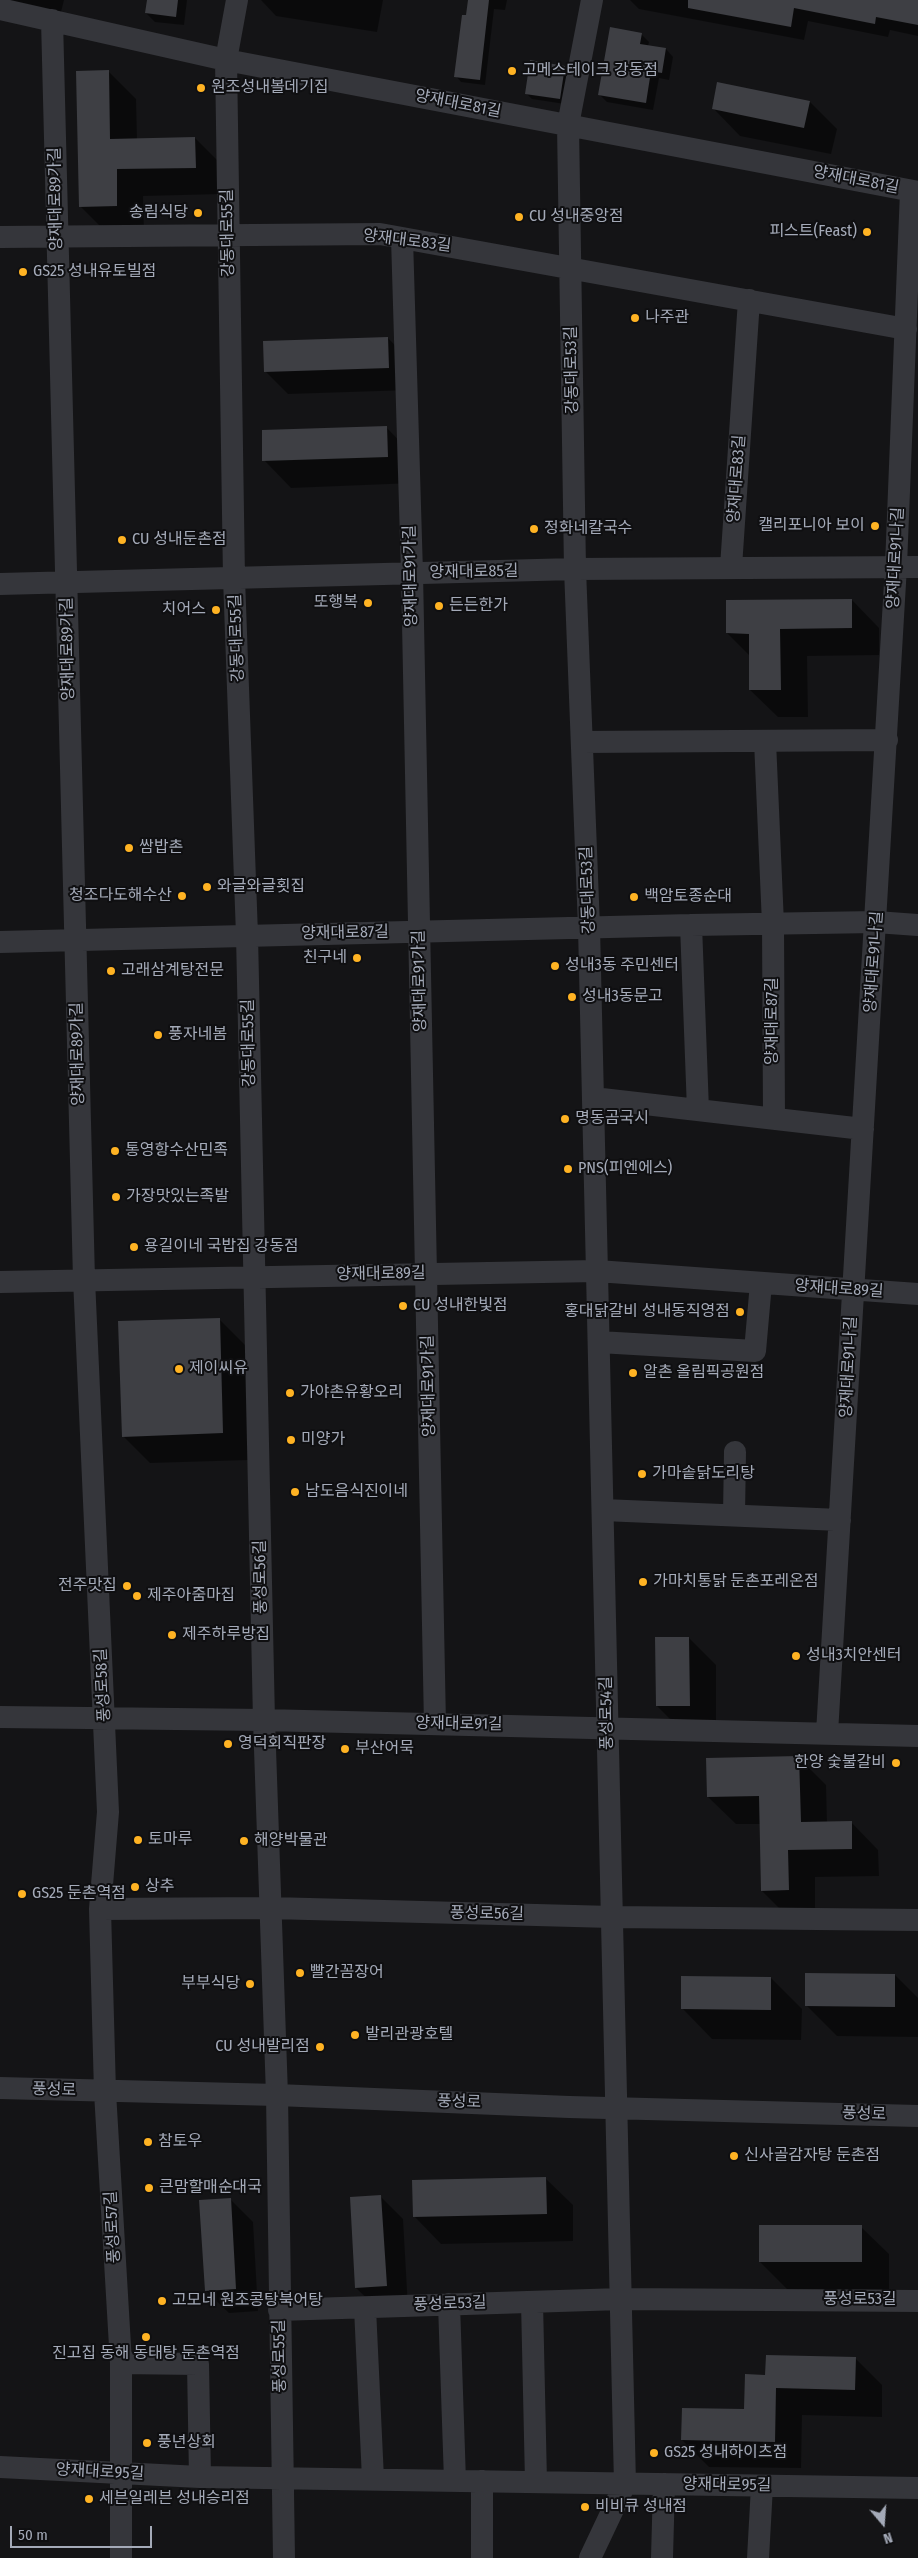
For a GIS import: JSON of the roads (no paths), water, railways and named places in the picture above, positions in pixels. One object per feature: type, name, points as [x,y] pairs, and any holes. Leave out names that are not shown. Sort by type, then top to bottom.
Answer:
[{"type":"street","name":"강동대로55길","points":[[237,0],[226,60],[228,236],[234,578],[247,935],[253,1276]]},
{"type":"street","name":"강동대로53길","points":[[592,0],[568,125],[575,569],[589,927],[597,1271]]},
{"type":"street","name":"양재대로81길","points":[[0,9],[226,60],[915,191]]},
{"type":"street","name":"양재대로89가길","points":[[52,20],[84,1279]]},
{"type":"street","name":"양재대로91나길","points":[[827,1733],[887,740],[907,566],[906,329],[915,191]]},
{"type":"street","name":"양재대로83길","points":[[0,237],[380,234],[906,329]]},
{"type":"street","name":"양재대로91가길","points":[[402,238],[412,573],[435,1724]]},
{"type":"street","name":"양재대로83길","points":[[731,567],[749,300]]},
{"type":"street","name":"양재대로85길","points":[[0,584],[575,569],[907,566]]},
{"type":"street","points":[[582,742],[887,740]]},
{"type":"street","name":"양재대로87길","points":[[765,741],[772,924],[774,1118]]},
{"type":"street","name":"양재대로87길","points":[[0,942],[76,938],[691,925],[876,922],[918,925]]},
{"type":"street","points":[[691,925],[698,1110]]},
{"type":"street","points":[[593,1098],[864,1129]]},
{"type":"street","name":"양재대로89길","points":[[0,1282],[597,1271],[918,1294]]},
{"type":"street","name":"풍성로54길","points":[[597,1271],[616,2107]]},
{"type":"street","name":"풍성로56길","points":[[253,1276],[276,2095]]},
{"type":"street","name":"풍성로58길","points":[[84,1279],[108,1812],[100,1909],[105,2092]]},
{"type":"street","points":[[599,1342],[755,1351],[761,1283]]},
{"type":"street","points":[[734,1515],[736,1452]]},
{"type":"street","points":[[603,1510],[840,1520]]},
{"type":"street","name":"양재대로91길","points":[[0,1718],[105,1717],[264,1720],[918,1736]]},
{"type":"street","name":"풍성로56길","points":[[100,1909],[271,1908],[612,1917]]},
{"type":"street","points":[[612,1917],[918,1920]]},
{"type":"street","name":"풍성로","points":[[0,2088],[918,2116]]},
{"type":"street","name":"풍성로57길","points":[[105,2092],[120,2363],[119,2474],[121,2558]]},
{"type":"street","name":"풍성로55길","points":[[276,2095],[284,2558]]},
{"type":"street","points":[[590,2558],[625,2484],[616,2107]]},
{"type":"street","name":"풍성로53길","points":[[279,2310],[621,2298],[918,2301]]},
{"type":"street","points":[[532,2302],[536,2482]]},
{"type":"street","points":[[448,2304],[455,2481]]},
{"type":"street","points":[[365,2308],[373,2480]]},
{"type":"street","points":[[120,2363],[198,2364],[200,2477]]},
{"type":"street","name":"양재대로95길","points":[[0,2467],[200,2477],[918,2488]]},
{"type":"street","points":[[482,2481],[482,2558]]},
{"type":"street","points":[[662,2558],[664,2484]]},
{"type":"street","points":[[758,2558],[762,2486]]},
{"type":"place","name":"고메스테이크 강동점","points":[[512,71]]},
{"type":"place","name":"원조성내볼데기집","points":[[201,88]]},
{"type":"place","name":"송림식당","points":[[198,213]]},
{"type":"place","name":"CU 성내중앙점","points":[[519,217]]},
{"type":"place","name":"피스트(Feast)","points":[[867,232]]},
{"type":"place","name":"GS25 성내유토빌점","points":[[23,272]]},
{"type":"place","name":"나주관","points":[[635,318]]},
{"type":"place","name":"캘리포니아 보이","points":[[875,526]]},
{"type":"place","name":"정화네칼국수","points":[[534,529]]},
{"type":"place","name":"CU 성내둔촌점","points":[[122,540]]},
{"type":"place","name":"또행복","points":[[368,603]]},
{"type":"place","name":"든든한가","points":[[439,606]]},
{"type":"place","name":"치어스","points":[[216,610]]},
{"type":"place","name":"쌈밥촌","points":[[129,848]]},
{"type":"place","name":"와글와글횟집","points":[[207,887]]},
{"type":"place","name":"청조다도해수산","points":[[182,896]]},
{"type":"place","name":"백암토종순대","points":[[634,897]]},
{"type":"place","name":"친구네","points":[[357,958]]},
{"type":"place","name":"성내3동 주민센터","points":[[555,966]]},
{"type":"place","name":"고래삼계탕전문","points":[[111,971]]},
{"type":"place","name":"성내3동문고","points":[[572,997]]},
{"type":"place","name":"풍자네봄","points":[[158,1035]]},
{"type":"place","name":"명동곰국시","points":[[565,1119]]},
{"type":"place","name":"통영항수산민족","points":[[115,1151]]},
{"type":"place","name":"PNS(피엔에스)","points":[[568,1169]]},
{"type":"place","name":"가장맛있는족발","points":[[116,1197]]},
{"type":"place","name":"용길이네 국밥집 강동점","points":[[134,1247]]},
{"type":"place","name":"CU 성내한빛점","points":[[403,1306]]},
{"type":"place","name":"홍대닭갈비 성내동직영점","points":[[740,1312]]},
{"type":"place","name":"제이씨유","points":[[179,1369]]},
{"type":"place","name":"알촌 올림픽공원점","points":[[633,1373]]},
{"type":"place","name":"가야촌유황오리","points":[[290,1393]]},
{"type":"place","name":"미양가","points":[[291,1440]]},
{"type":"place","name":"가마솥닭도리탕","points":[[642,1474]]},
{"type":"place","name":"남도음식진이네","points":[[295,1492]]},
{"type":"place","name":"가마치통닭 둔촌포레온점","points":[[643,1582]]},
{"type":"place","name":"전주맛집","points":[[127,1586]]},
{"type":"place","name":"제주아줌마집","points":[[137,1596]]},
{"type":"place","name":"제주하루방집","points":[[172,1635]]},
{"type":"place","name":"성내3치안센터","points":[[796,1656]]},
{"type":"place","name":"영덕회직판장","points":[[228,1744]]},
{"type":"place","name":"부산어묵","points":[[345,1749]]},
{"type":"place","name":"한양 숯불갈비","points":[[896,1763]]},
{"type":"place","name":"토마루","points":[[138,1840]]},
{"type":"place","name":"해양박물관","points":[[244,1841]]},
{"type":"place","name":"상추","points":[[135,1887]]},
{"type":"place","name":"GS25 둔촌역점","points":[[22,1894]]},
{"type":"place","name":"빨간꼼장어","points":[[300,1973]]},
{"type":"place","name":"부부식당","points":[[250,1984]]},
{"type":"place","name":"발리관광호텔","points":[[355,2035]]},
{"type":"place","name":"CU 성내발리점","points":[[320,2047]]},
{"type":"place","name":"참토우","points":[[148,2142]]},
{"type":"place","name":"신사골감자탕 둔촌점","points":[[734,2156]]},
{"type":"place","name":"큰맘할매순대국","points":[[149,2188]]},
{"type":"place","name":"고모네 원조콩탕북어탕","points":[[162,2301]]},
{"type":"place","name":"진고집 동해 동태탕 둔촌역점","points":[[146,2337]]},
{"type":"place","name":"풍년상회","points":[[147,2443]]},
{"type":"place","name":"GS25 성내하이츠점","points":[[654,2453]]},
{"type":"place","name":"세븐일레븐 성내승리점","points":[[89,2499]]},
{"type":"place","name":"비비큐 성내점","points":[[585,2507]]}]
